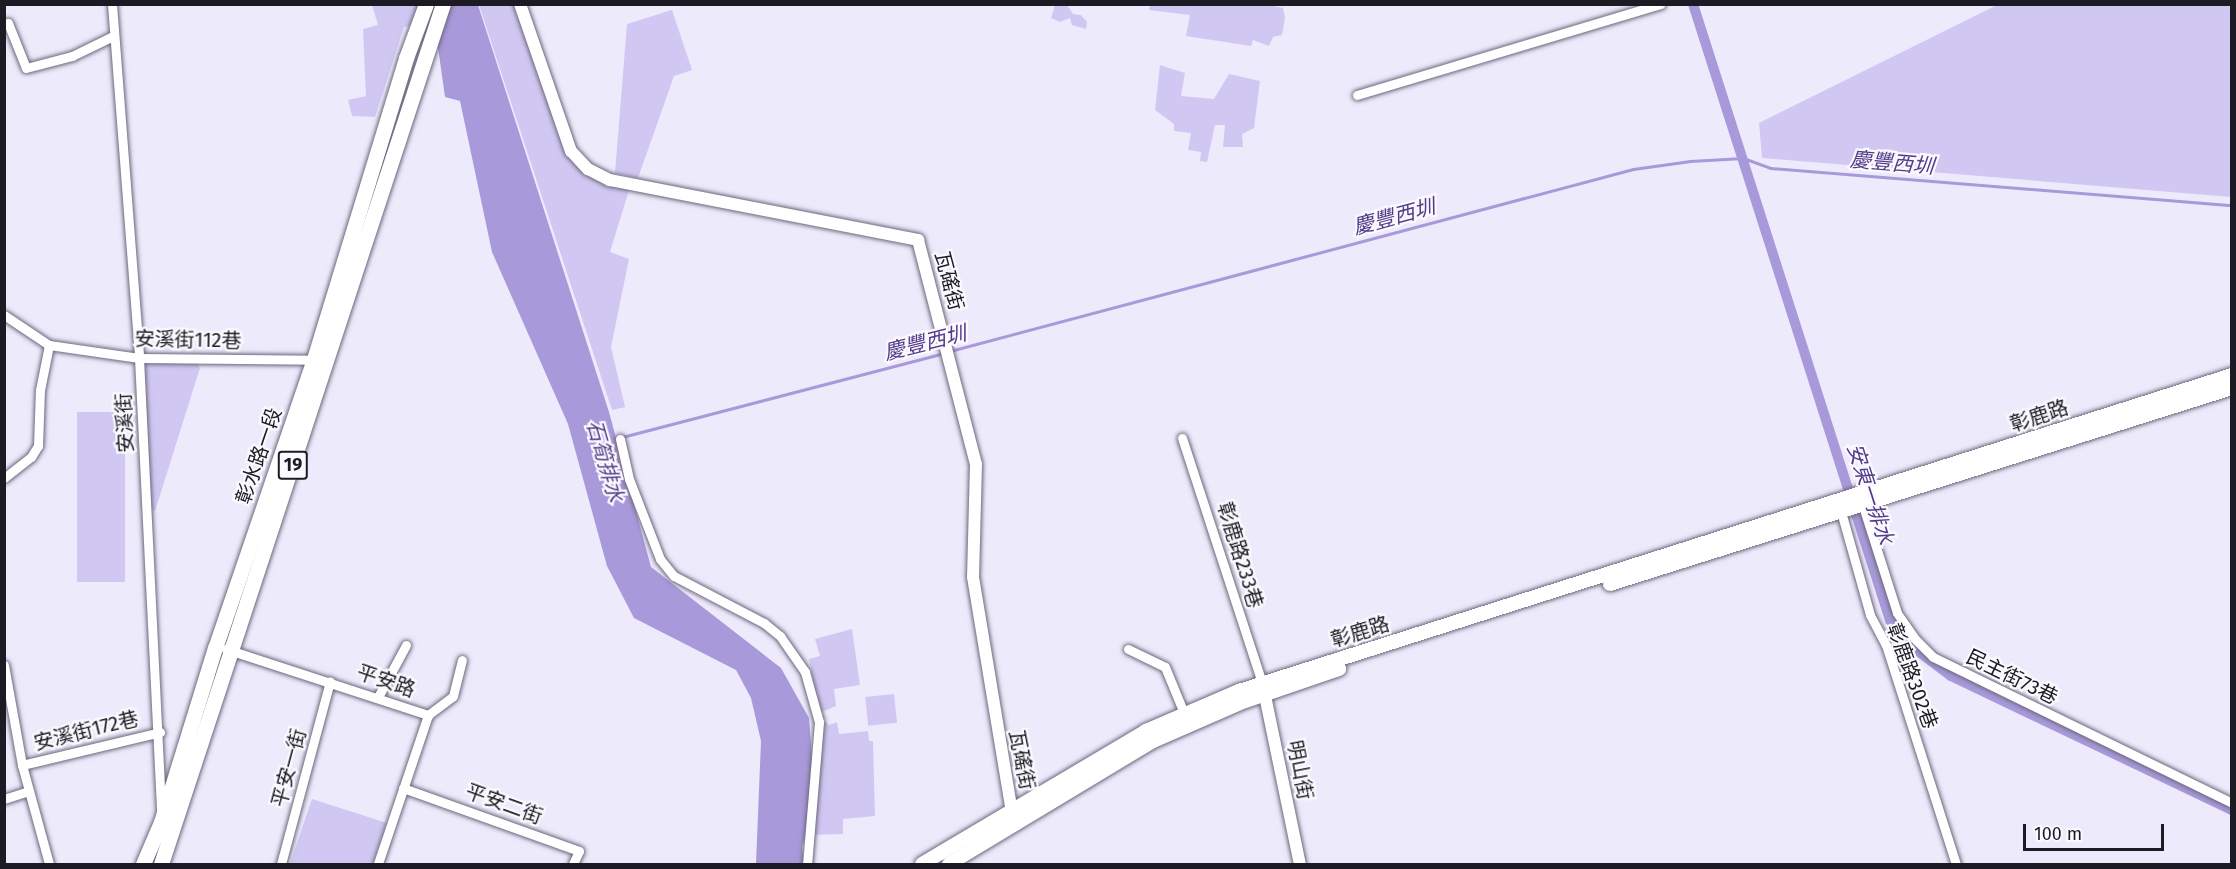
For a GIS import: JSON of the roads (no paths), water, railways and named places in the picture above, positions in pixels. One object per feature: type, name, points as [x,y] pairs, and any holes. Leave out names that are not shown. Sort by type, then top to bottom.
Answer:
[{"type":"main road","name":"彰水路一段","points":[[161,864],[174,835],[233,650],[320,362],[406,58],[426,4]]},
{"type":"main road","name":"彰水路一段","points":[[149,860],[215,648],[320,362],[424,65],[443,4]]},
{"type":"main road","name":"彰鹿路","points":[[949,864],[995,837],[1184,713],[2061,435],[2232,375]]},
{"type":"main road","name":"彰鹿路","points":[[2061,435],[2232,388]]},
{"type":"main road","name":"彰鹿路","points":[[922,864],[1150,736],[1264,689]]},
{"type":"street","name":"安溪街","points":[[112,4],[139,358],[159,732],[161,822]]},
{"type":"street","name":"瓦磘街","points":[[520,4],[571,151],[588,169],[610,180],[918,240],[976,464],[974,577],[1012,812],[995,837]]},
{"type":"street","points":[[1357,95],[1661,4]]},
{"type":"street","points":[[4,24],[8,23],[26,68],[72,56],[113,36]]},
{"type":"street","name":"安溪街112巷","points":[[4,315],[49,345],[139,358],[320,362]]},
{"type":"street","points":[[4,478],[31,458],[38,446],[40,390],[49,345]]},
{"type":"street","name":"彰鹿路233巷","points":[[1182,438],[1264,689]]},
{"type":"street","points":[[620,439],[632,490],[660,559],[674,576],[772,629],[805,672],[819,722],[807,864]]},
{"type":"street","name":"民主街73巷","points":[[1860,498],[1897,613],[1933,657],[2232,803]]},
{"type":"street","name":"彰鹿路302巷","points":[[1839,504],[1870,615],[1886,645],[1956,864]]},
{"type":"street","points":[[378,697],[406,645]]},
{"type":"street","name":"平安路","points":[[215,648],[233,650],[428,715],[378,864]]},
{"type":"street","points":[[1128,649],[1165,667],[1184,713]]},
{"type":"street","points":[[428,715],[453,696],[462,660]]},
{"type":"street","points":[[4,665],[22,765],[49,864]]},
{"type":"street","name":"平安一街","points":[[281,864],[330,681]]},
{"type":"street","name":"明山街","points":[[1264,689],[1300,864]]},
{"type":"street","name":"安溪街172巷","points":[[22,765],[159,732]]},
{"type":"street","name":"平安二街","points":[[403,788],[579,851],[573,864]]},
{"type":"street","points":[[4,800],[29,791]]},
{"type":"street","points":[[161,822],[174,835]]},
{"type":"water","name":"石筍排水","points":[[432,5],[478,5],[609,412],[651,567],[781,668],[809,718],[814,784],[813,811],[802,847],[804,864],[756,864],[761,741],[751,698],[736,670],[634,618],[607,566],[568,424],[492,252],[460,101],[445,97]]},
{"type":"waterway","name":"安東一排水","points":[[1693,4],[1890,620],[1911,646],[1951,676],[2232,810]]},
{"type":"waterway","name":"慶豐西圳","points":[[950,351],[1633,169],[1690,161],[1743,158],[1770,168],[2232,205]]},
{"type":"waterway","name":"慶豐西圳","points":[[622,437],[944,353]]}]
